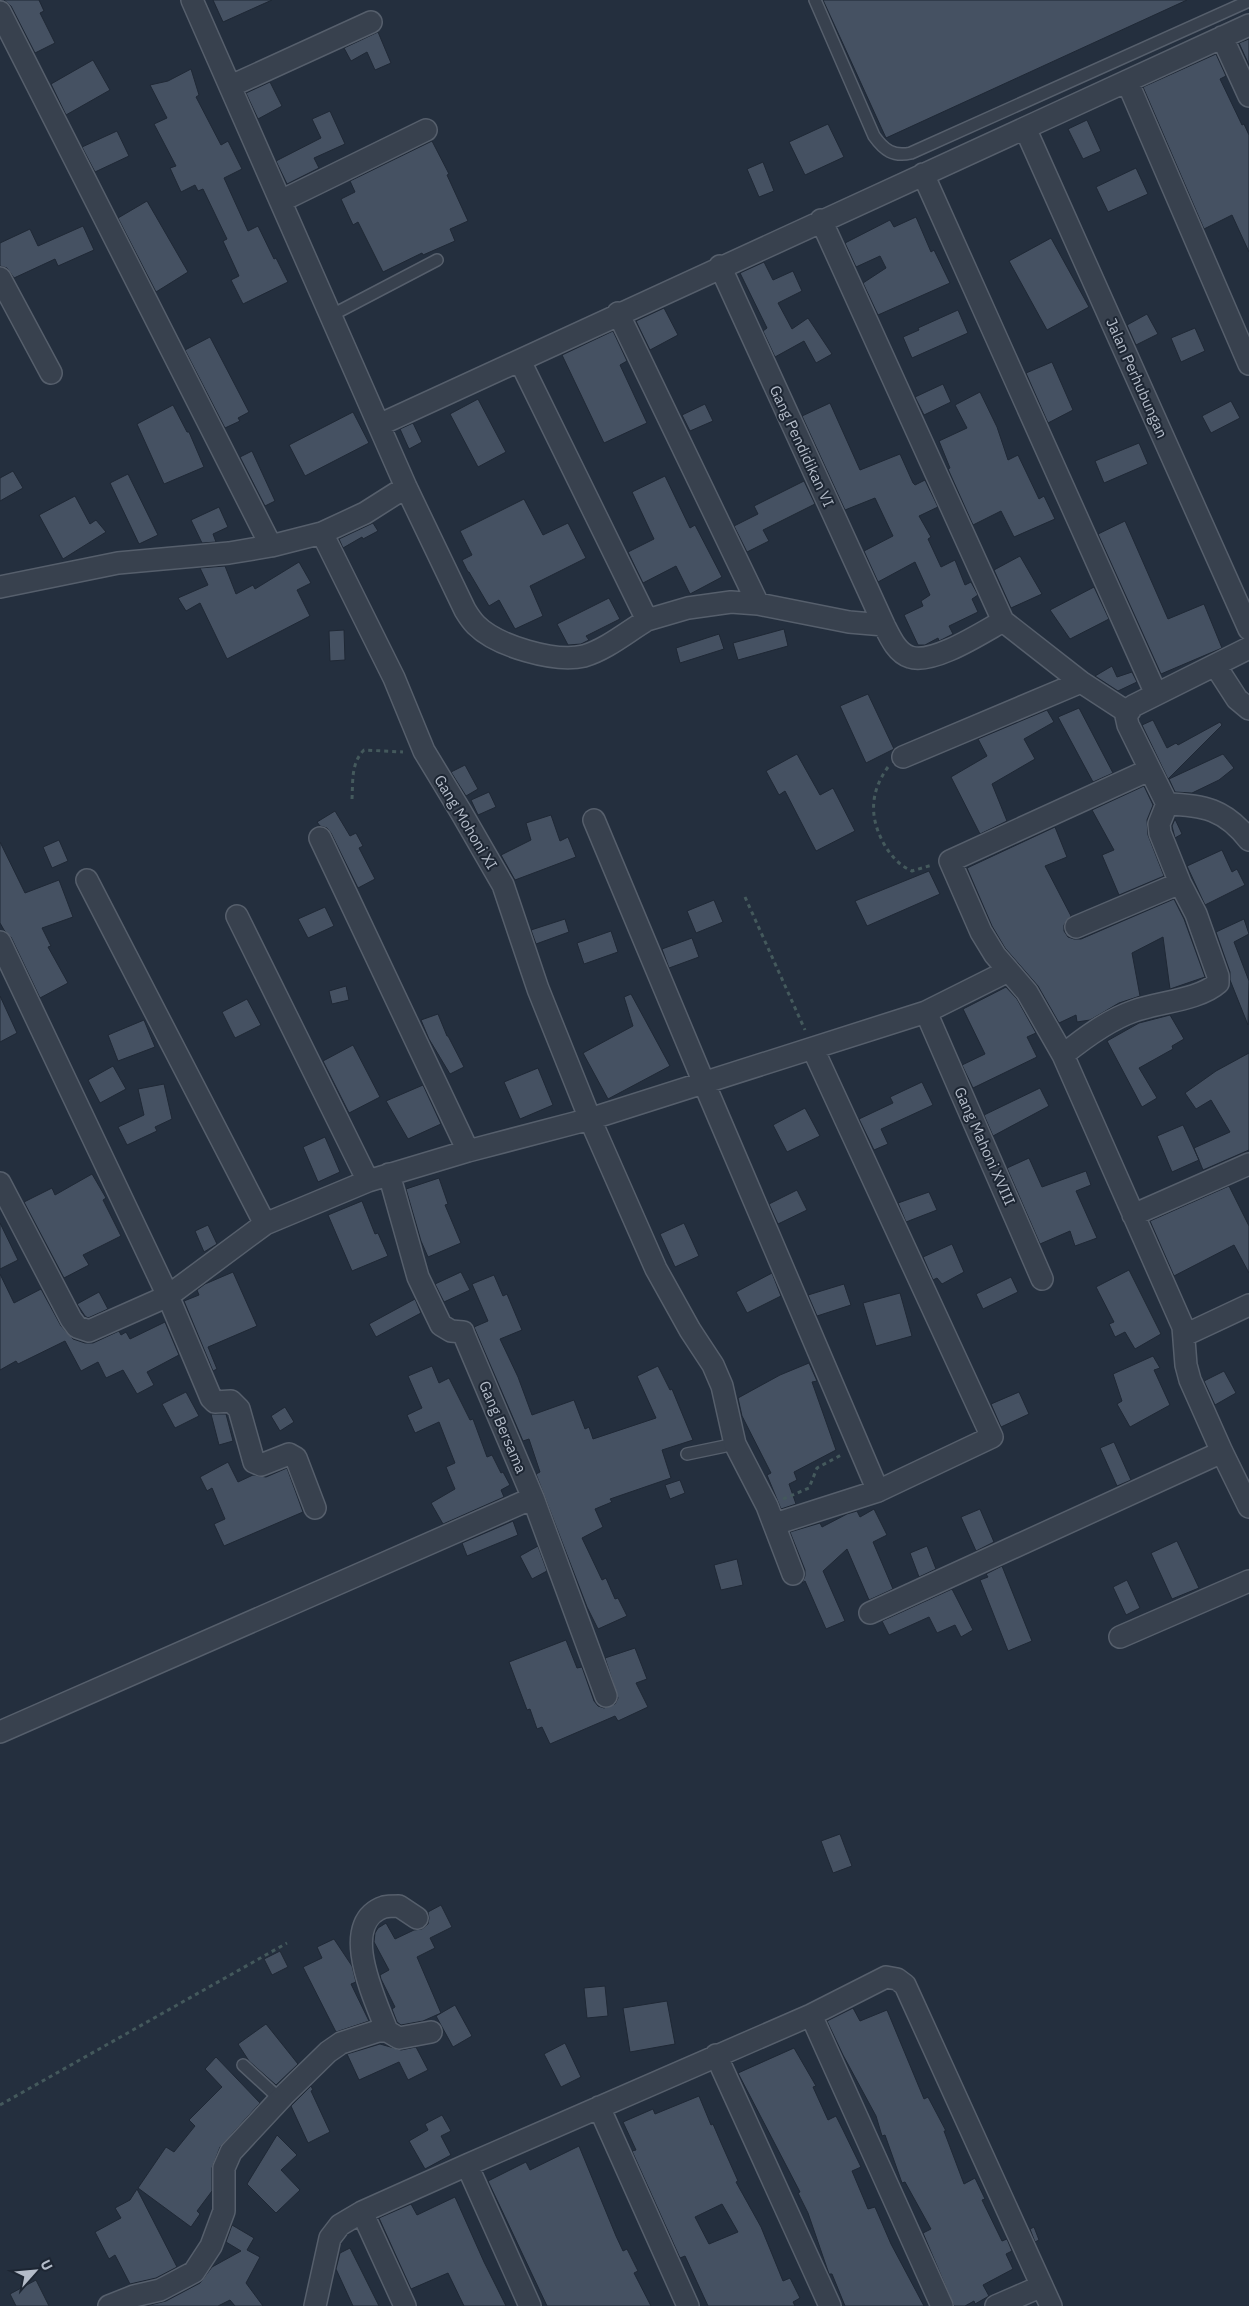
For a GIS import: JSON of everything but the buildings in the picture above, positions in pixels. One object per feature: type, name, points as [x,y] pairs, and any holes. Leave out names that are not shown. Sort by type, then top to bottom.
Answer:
[{"type":"street","points":[[192,0],[282,201],[406,487],[465,610],[476,625],[493,638],[534,654],[565,658],[584,656],[608,645],[647,620],[681,609],[713,603],[758,604],[798,613],[884,626]]},
{"type":"street","points":[[0,12],[271,546]]},
{"type":"street","points":[[231,86],[371,22]]},
{"type":"street","points":[[378,425],[520,361],[720,266],[1249,25]]},
{"type":"street","points":[[1222,37],[1249,96]]},
{"type":"street","points":[[1127,81],[1249,364]]},
{"type":"street","name":"Jalan Perhubungan","points":[[1025,128],[1249,629]]},
{"type":"street","points":[[282,201],[426,130]]},
{"type":"street","points":[[923,174],[1156,694]]},
{"type":"street","points":[[821,220],[1003,622],[1081,682],[1127,712]]},
{"type":"street","name":"Gang Pendidikan VI","points":[[720,266],[884,626],[898,649],[916,659],[942,653],[1003,622]]},
{"type":"street","points":[[0,278],[51,373]]},
{"type":"street","points":[[618,313],[758,604]]},
{"type":"street","points":[[520,361],[647,620]]},
{"type":"street","points":[[2,583],[118,563],[212,555],[271,546],[322,533],[365,513],[406,487]]},
{"type":"street","name":"Gang Mohoni XI","points":[[322,533],[394,678],[424,751],[503,885],[538,989],[590,1118],[656,1268],[690,1330],[713,1365],[722,1386],[735,1444],[771,1515],[794,1574]]},
{"type":"street","points":[[1167,804],[1148,770],[1128,725],[1127,712],[1130,708],[1156,694],[1249,648]]},
{"type":"street","points":[[1215,665],[1237,699],[1249,709]]},
{"type":"street","points":[[903,757],[1081,682]]},
{"type":"street","points":[[1148,770],[950,861],[981,932],[1008,971],[1027,992],[1063,1055],[1185,1335],[1184,1353],[1190,1380],[1249,1507]]},
{"type":"street","points":[[1167,804],[1204,806],[1219,813],[1249,840]]},
{"type":"street","points":[[1063,1055],[1083,1039],[1134,1011],[1190,996],[1218,983],[1218,976],[1196,914],[1180,883],[1160,833],[1159,824],[1167,804]]},
{"type":"street","points":[[594,820],[878,1492]]},
{"type":"street","points":[[320,838],[468,1151]]},
{"type":"street","points":[[87,880],[265,1224]]},
{"type":"street","points":[[1076,927],[1180,883]]},
{"type":"street","points":[[237,916],[368,1181]]},
{"type":"street","points":[[0,942],[168,1296],[211,1398],[215,1402],[231,1401],[239,1408],[251,1459],[257,1464],[261,1465],[289,1454],[293,1455],[301,1467],[315,1508]]},
{"type":"street","points":[[0,1183],[77,1327],[82,1330],[94,1330],[168,1296],[265,1224],[368,1181],[468,1151],[590,1118],[926,1012],[1008,971]]},
{"type":"street","name":"Gang Mahoni XVIII","points":[[926,1012],[1042,1279]]},
{"type":"street","points":[[771,1515],[878,1492],[992,1437],[813,1049]]},
{"type":"street","points":[[1133,1215],[1249,1164]]},
{"type":"street","name":"Gang Bersama","points":[[389,1174],[418,1277],[441,1325],[450,1331],[463,1332],[533,1498],[606,1696]]},
{"type":"street","points":[[1185,1335],[1249,1305]]},
{"type":"street","points":[[870,1613],[1222,1452]]},
{"type":"street","points":[[0,1732],[533,1498]]},
{"type":"street","points":[[1120,1637],[1249,1581]]},
{"type":"street","points":[[387,2031],[364,1967],[361,1943],[363,1935],[369,1917],[384,1907],[400,1906],[417,1918]]},
{"type":"street","points":[[315,2306],[330,2238],[340,2225],[362,2212],[716,2055],[811,2015],[886,1977],[896,1979],[905,1985],[1051,2306]]},
{"type":"street","points":[[811,2015],[942,2306]]},
{"type":"street","points":[[109,2306],[134,2296],[160,2290],[194,2272],[211,2246],[224,2211],[224,2168],[231,2152],[280,2099],[328,2052],[341,2043],[378,2030],[387,2031],[399,2038],[432,2032]]},
{"type":"street","points":[[716,2055],[830,2306]]},
{"type":"street","points":[[599,2107],[688,2306]]},
{"type":"street","points":[[467,2165],[530,2306]]},
{"type":"street","points":[[362,2212],[405,2306]]},
{"type":"street","points":[[996,2306],[1042,2286]]},
{"type":"lane","points":[[815,0],[874,136],[886,150],[900,156],[911,153],[1249,1]]},
{"type":"lane","points":[[332,315],[438,260]]},
{"type":"lane","points":[[687,1454],[735,1444]]},
{"type":"lane","points":[[243,2065],[280,2099]]},
{"type":"path","points":[[352,799],[353,773],[356,758],[364,750],[424,751]]},
{"type":"path","points":[[903,757],[889,765],[881,777],[875,791],[873,817],[878,832],[887,848],[901,865],[912,871]]},
{"type":"path","points":[[745,897],[813,1049]]},
{"type":"path","points":[[771,1515],[809,1488],[817,1468],[859,1445]]},
{"type":"path","points":[[0,2105],[287,1943]]}]
